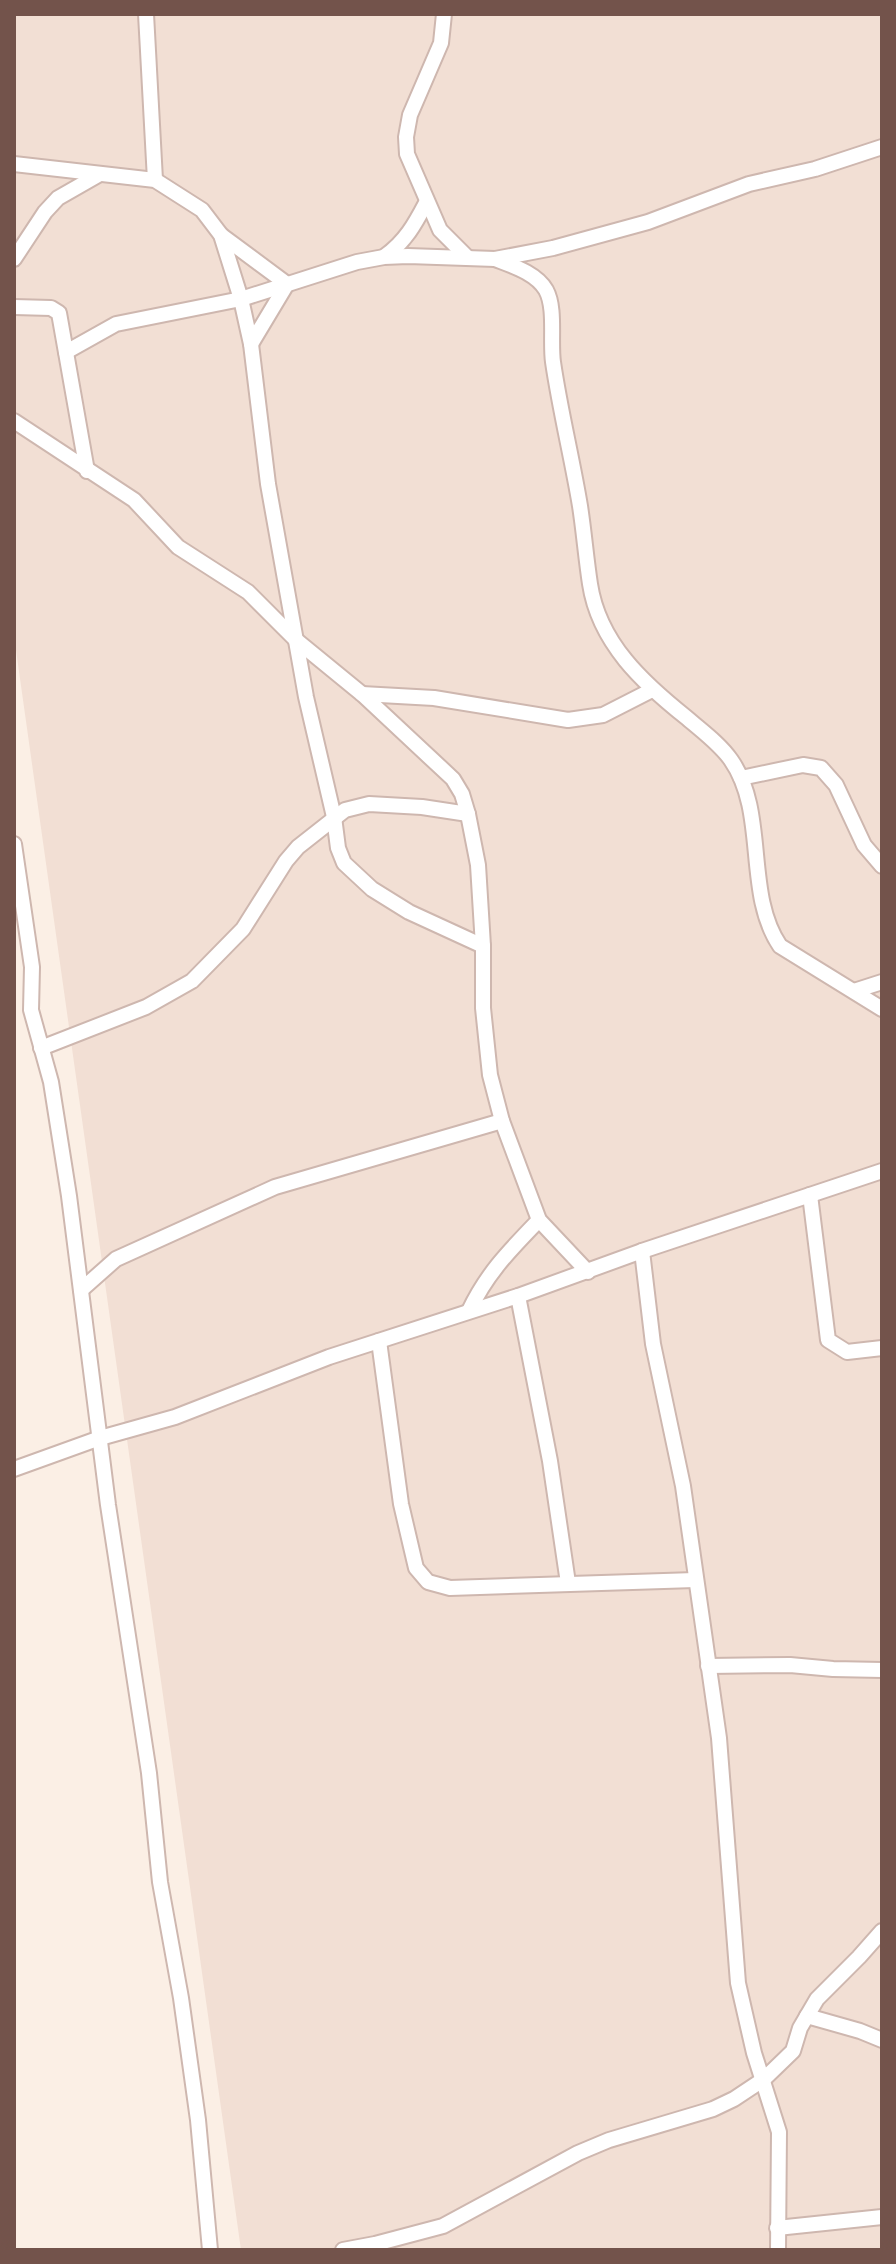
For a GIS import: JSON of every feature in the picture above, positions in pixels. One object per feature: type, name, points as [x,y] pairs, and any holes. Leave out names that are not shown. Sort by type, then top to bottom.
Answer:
[{"type":"street","points":[[146,14],[155,180]]},
{"type":"street","points":[[444,14],[441,43],[410,115],[407,154],[440,230],[467,257]]},
{"type":"street","points":[[66,352],[116,324],[241,299],[357,262],[384,257],[495,259],[553,248],[648,222],[749,184],[815,169],[882,147]]},
{"type":"street","points":[[14,164],[155,180],[202,210],[221,235],[287,284]]},
{"type":"street","points":[[14,259],[58,198],[100,174]]},
{"type":"street","points":[[384,257],[410,233],[426,203]]},
{"type":"street","points":[[221,235],[251,344],[268,484],[338,848],[344,863],[372,889],[409,912],[483,946]]},
{"type":"street","points":[[495,259],[535,278],[545,289],[551,303],[550,341],[554,372],[580,505],[597,617],[609,640],[652,690],[730,758],[741,778],[751,822],[764,914],[780,946],[882,1009]]},
{"type":"street","points":[[251,344],[287,284]]},
{"type":"street","points":[[14,307],[51,308],[59,313],[87,471]]},
{"type":"street","points":[[14,421],[134,500],[178,547],[248,592],[296,640],[362,694],[453,779],[468,814],[478,865],[484,1022],[490,1075],[502,1121],[539,1220],[588,1272]]},
{"type":"street","points":[[362,694],[434,698],[568,720],[603,715],[652,690]]},
{"type":"street","points":[[741,778],[803,765],[821,768],[836,785],[864,845],[882,866]]},
{"type":"street","points":[[41,1048],[146,1007],[192,981],[243,929],[298,847],[345,810],[369,804],[468,814]]},
{"type":"street","points":[[14,844],[32,967],[31,1010],[55,1111],[81,1290],[110,1519],[149,1773],[160,1882],[181,1998],[198,2120],[210,2250]]},
{"type":"street","points":[[854,991],[882,982]]},
{"type":"street","points":[[81,1290],[116,1259],[275,1187],[502,1121]]},
{"type":"street","points":[[14,1469],[100,1438],[175,1417],[273,1377],[882,1171]]},
{"type":"street","points":[[810,1195],[828,1340],[847,1352],[882,1348]]},
{"type":"street","points":[[469,1311],[499,1261],[539,1220]]},
{"type":"street","points":[[642,1251],[653,1344],[683,1486],[719,1738],[738,1983],[754,2053],[779,2132],[778,2250]]},
{"type":"street","points":[[518,1296],[550,1461],[568,1583]]},
{"type":"street","points":[[379,1341],[401,1504],[416,1568],[428,1582],[450,1588],[695,1580]]},
{"type":"street","points":[[708,1666],[790,1665],[882,1670]]},
{"type":"street","points":[[343,2250],[443,2226],[578,2153],[609,2140],[713,2109],[764,2079],[793,2051],[817,1999],[882,1931]]},
{"type":"street","points":[[807,2016],[882,2040]]},
{"type":"street","points":[[777,2228],[882,2217]]},
{"type":"shaded area","points":[[14,14],[882,14],[882,2250],[241,2250],[14,636]]}]
